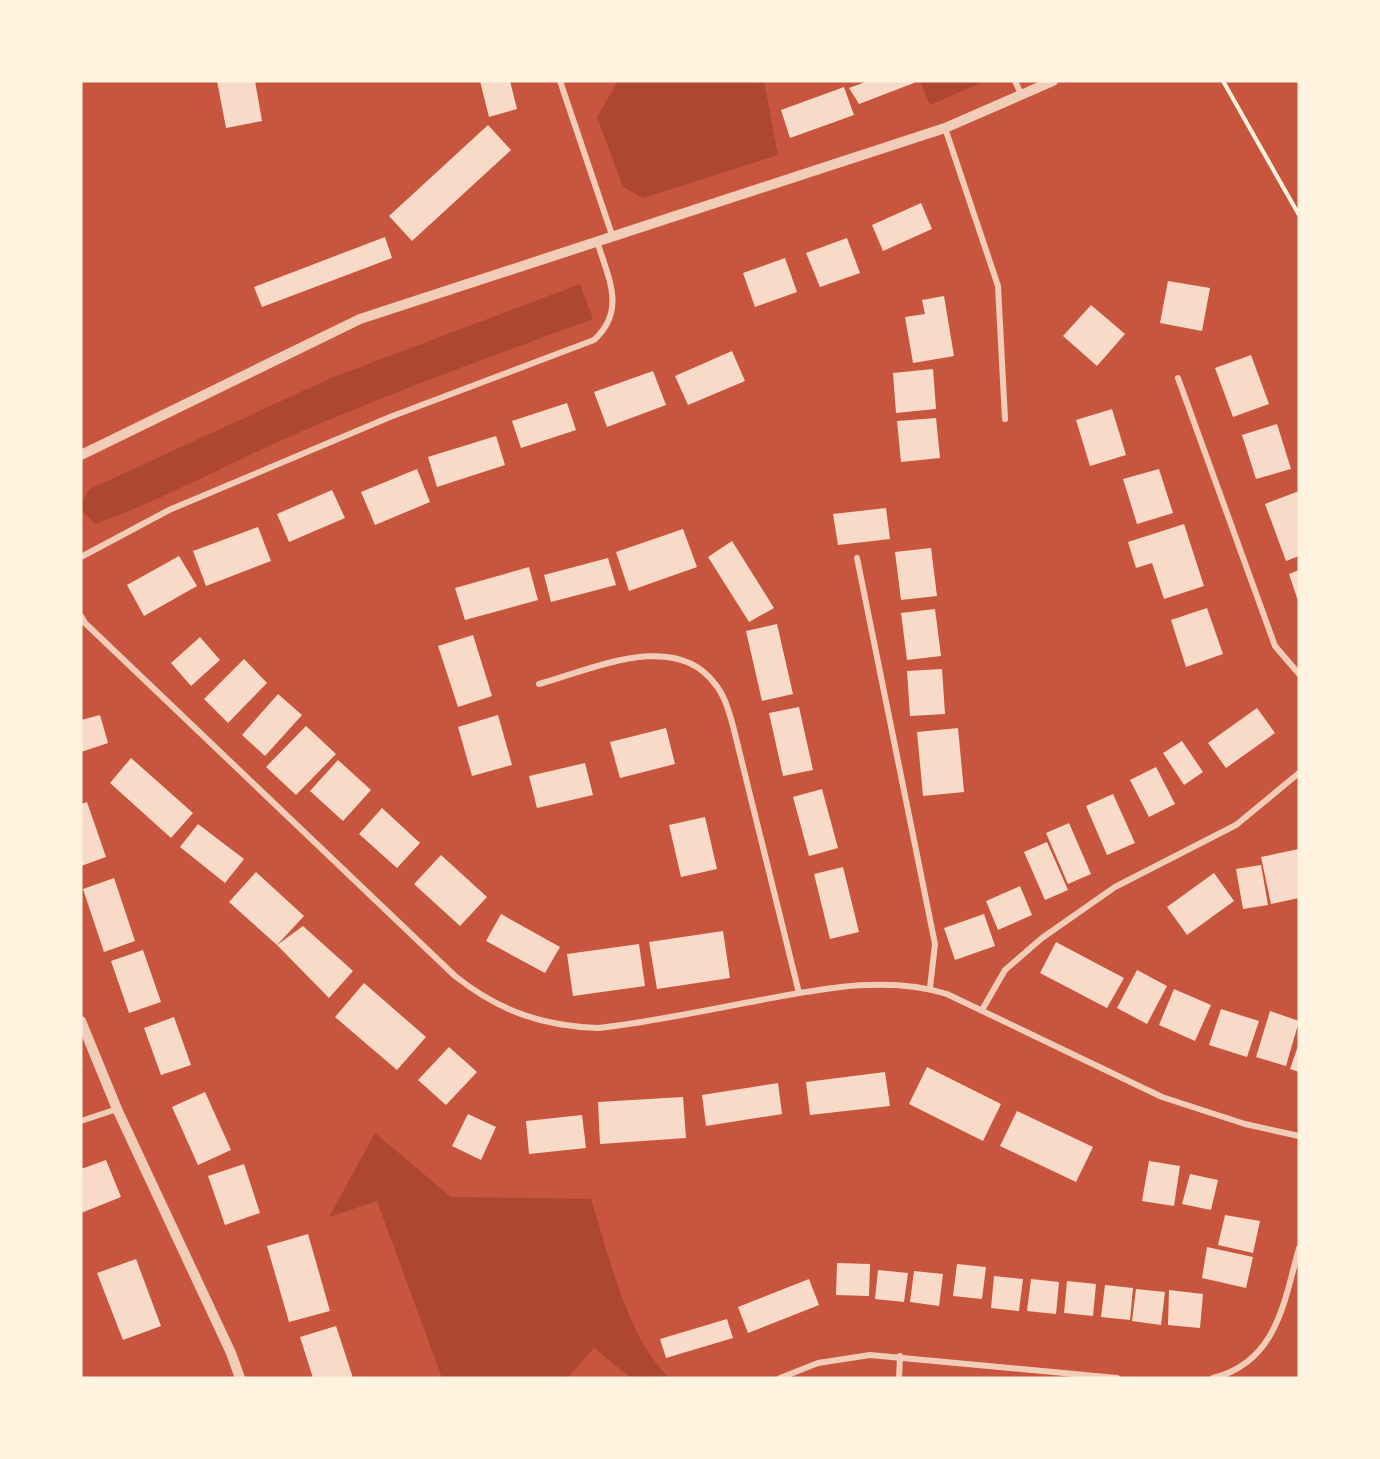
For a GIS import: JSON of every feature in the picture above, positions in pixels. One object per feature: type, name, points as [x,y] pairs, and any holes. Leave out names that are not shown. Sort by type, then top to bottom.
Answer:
[{"type":"street","points":[[560,81],[612,235]]},
{"type":"street","points":[[1015,81],[1021,94]]},
{"type":"street","points":[[81,455],[360,319],[945,128],[1053,81]]},
{"type":"street","points":[[945,128],[998,286],[1005,419]]},
{"type":"street","points":[[81,557],[180,505],[390,417],[594,340],[604,331],[611,319],[614,300],[597,241]]},
{"type":"street","points":[[1178,378],[1275,646],[1299,674]]},
{"type":"street","points":[[857,558],[935,944],[930,988]]},
{"type":"street","points":[[81,616],[85,624],[455,976],[494,1004],[538,1022],[568,1027],[598,1028],[799,993],[860,985],[895,984],[930,988],[1162,1097],[1245,1124],[1299,1136]]},
{"type":"street","points":[[539,684],[652,655],[680,658],[705,672],[715,683],[723,696],[733,726],[799,993]]},
{"type":"street","points":[[981,1010],[1005,970],[1042,938],[1115,887],[1236,825],[1299,773]]},
{"type":"street","points":[[81,1021],[117,1109],[231,1353],[240,1378]]},
{"type":"street","points":[[81,1121],[117,1109]]},
{"type":"street","points":[[1213,1378],[1235,1370],[1252,1358],[1267,1342],[1278,1324],[1299,1248]]},
{"type":"street","points":[[899,1378],[900,1356]]},
{"type":"street","points":[[780,1378],[818,1363],[845,1357],[900,1356],[1118,1378]]},
{"type":"path","points":[[1223,81],[1299,215]]},
{"type":"shaded area","points":[[618,81],[764,81],[778,155],[643,198],[623,187],[597,117]]},
{"type":"shaded area","points":[[920,81],[985,81],[930,105]]},
{"type":"shaded area","points":[[580,284],[593,319],[342,414],[122,514],[95,524],[81,509],[81,503],[90,489],[331,378]]},
{"type":"shaded area","points":[[375,1133],[451,1197],[591,1199],[612,1269],[631,1319],[655,1362],[670,1378],[631,1378],[594,1348],[567,1378],[442,1378],[377,1201],[329,1217]]},
{"type":"building","points":[[217,81],[255,81],[262,121],[226,128]]},
{"type":"building","points":[[480,81],[510,81],[517,109],[489,117]]},
{"type":"building","points":[[868,81],[914,81],[914,83],[859,104],[849,88]]},
{"type":"building","points":[[844,87],[854,115],[790,138],[781,110]]},
{"type":"building","points":[[488,125],[511,150],[412,241],[389,216]]},
{"type":"building","points":[[921,203],[932,229],[883,251],[872,225]]},
{"type":"building","points":[[385,237],[392,258],[262,307],[254,287]]},
{"type":"building","points":[[847,238],[860,273],[820,287],[806,253]]},
{"type":"building","points":[[785,258],[797,292],[755,307],[743,273]]},
{"type":"building","points":[[1168,281],[1210,288],[1202,331],[1160,323]]},
{"type":"building","points":[[944,296],[954,356],[913,363],[905,317],[925,314],[922,300]]},
{"type":"building","points":[[1091,305],[1125,334],[1097,366],[1063,336]]},
{"type":"building","points":[[732,351],[745,381],[688,405],[675,376]]},
{"type":"building","points":[[1251,355],[1269,404],[1233,417],[1215,368]]},
{"type":"building","points":[[933,369],[936,409],[896,413],[893,373]]},
{"type":"building","points":[[653,371],[666,405],[607,427],[594,392]]},
{"type":"building","points":[[567,403],[576,430],[521,448],[512,421]]},
{"type":"building","points":[[1112,409],[1126,455],[1090,466],[1076,420]]},
{"type":"building","points":[[936,418],[940,458],[901,462],[897,421]]},
{"type":"building","points":[[1277,424],[1291,469],[1256,479],[1242,435]]},
{"type":"building","points":[[496,436],[505,465],[437,487],[428,457]]},
{"type":"building","points":[[417,469],[430,502],[375,525],[361,492]]},
{"type":"building","points":[[1159,469],[1173,513],[1137,524],[1123,479]]},
{"type":"building","points":[[332,490],[345,518],[289,542],[277,514]]},
{"type":"building","points":[[1299,491],[1299,556],[1286,561],[1265,504]]},
{"type":"building","points":[[886,508],[890,539],[838,545],[833,514]]},
{"type":"building","points":[[1184,524],[1204,586],[1164,599],[1152,563],[1136,568],[1128,542]]},
{"type":"building","points":[[258,527],[271,561],[206,586],[193,551]]},
{"type":"building","points":[[683,529],[697,567],[629,591],[616,552]]},
{"type":"building","points":[[732,541],[774,608],[749,622],[708,557]]},
{"type":"building","points":[[931,548],[937,596],[901,600],[895,552]]},
{"type":"building","points":[[179,556],[197,586],[144,616],[127,585]]},
{"type":"building","points":[[608,558],[616,585],[551,602],[544,575]]},
{"type":"building","points":[[529,567],[538,600],[465,620],[455,588]]},
{"type":"building","points":[[1299,570],[1299,604],[1289,574]]},
{"type":"building","points":[[1207,608],[1223,654],[1186,667],[1171,620]]},
{"type":"building","points":[[935,609],[941,656],[907,660],[901,613]]},
{"type":"building","points":[[777,624],[793,694],[762,701],[746,631]]},
{"type":"building","points":[[473,635],[492,696],[458,707],[438,646]]},
{"type":"building","points":[[200,637],[220,660],[191,686],[171,663]]},
{"type":"building","points":[[244,659],[267,683],[228,723],[204,699]]},
{"type":"building","points":[[942,669],[945,714],[910,716],[907,671]]},
{"type":"building","points":[[278,694],[302,715],[265,756],[242,735]]},
{"type":"building","points":[[799,707],[813,770],[783,776],[769,713]]},
{"type":"building","points":[[1257,708],[1275,733],[1226,768],[1208,743]]},
{"type":"building","points":[[100,715],[108,743],[81,752],[81,720]]},
{"type":"building","points":[[498,715],[512,765],[472,776],[458,727]]},
{"type":"building","points":[[306,726],[336,754],[296,795],[266,767]]},
{"type":"building","points":[[666,728],[675,764],[620,778],[610,742]]},
{"type":"building","points":[[958,728],[964,792],[923,796],[917,732]]},
{"type":"building","points":[[1182,741],[1203,772],[1184,785],[1163,753]]},
{"type":"building","points":[[131,758],[193,813],[171,838],[110,783]]},
{"type":"building","points":[[338,760],[371,790],[343,821],[310,791]]},
{"type":"building","points":[[585,763],[593,795],[537,808],[529,776]]},
{"type":"building","points":[[1156,767],[1175,804],[1149,817],[1130,780]]},
{"type":"building","points":[[822,789],[838,848],[809,856],[793,797]]},
{"type":"building","points":[[1113,794],[1135,843],[1107,855],[1086,806]]},
{"type":"building","points":[[87,802],[106,857],[81,866],[81,804]]},
{"type":"building","points":[[382,808],[420,843],[397,868],[359,834]]},
{"type":"building","points":[[705,817],[717,869],[681,877],[669,825]]},
{"type":"building","points":[[1069,823],[1091,874],[1068,884],[1046,833]]},
{"type":"building","points":[[198,824],[244,859],[225,883],[180,847]]},
{"type":"building","points":[[1047,842],[1068,890],[1045,900],[1024,852]]},
{"type":"building","points":[[1299,849],[1299,898],[1271,904],[1261,857]]},
{"type":"building","points":[[441,855],[487,897],[460,926],[414,884]]},
{"type":"building","points":[[1261,865],[1268,905],[1243,909],[1236,869]]},
{"type":"building","points":[[843,867],[859,932],[830,939],[814,874]]},
{"type":"building","points":[[256,872],[304,916],[277,945],[229,902]]},
{"type":"building","points":[[1214,873],[1234,901],[1187,935],[1167,907]]},
{"type":"building","points":[[114,878],[135,941],[104,952],[83,889]]},
{"type":"building","points":[[1020,886],[1032,915],[998,930],[986,901]]},
{"type":"building","points":[[501,914],[560,947],[545,973],[486,941]]},
{"type":"building","points":[[984,914],[995,946],[955,960],[944,928]]},
{"type":"building","points":[[303,926],[353,971],[329,998],[277,945]]},
{"type":"building","points":[[723,931],[730,978],[657,989],[649,942]]},
{"type":"building","points":[[1056,942],[1124,978],[1107,1008],[1040,973]]},
{"type":"building","points":[[639,944],[645,986],[573,996],[567,954]]},
{"type":"building","points":[[143,950],[161,1002],[129,1013],[111,961]]},
{"type":"building","points":[[1137,970],[1167,986],[1147,1024],[1117,1008]]},
{"type":"building","points":[[364,983],[426,1037],[397,1070],[335,1017]]},
{"type":"building","points":[[1174,989],[1211,1005],[1195,1041],[1159,1025]]},
{"type":"building","points":[[1221,1009],[1259,1021],[1247,1057],[1209,1045]]},
{"type":"building","points":[[1270,1011],[1299,1021],[1286,1066],[1256,1057]]},
{"type":"building","points":[[174,1017],[191,1065],[161,1075],[144,1028]]},
{"type":"building","points":[[1299,1043],[1299,1072],[1290,1069]]},
{"type":"building","points":[[449,1047],[477,1072],[446,1105],[418,1080]]},
{"type":"building","points":[[927,1067],[1001,1104],[983,1141],[909,1104]]},
{"type":"building","points":[[885,1072],[890,1106],[810,1115],[806,1082]]},
{"type":"building","points":[[778,1083],[782,1114],[706,1126],[702,1095]]},
{"type":"building","points":[[205,1092],[231,1150],[198,1165],[172,1107]]},
{"type":"building","points":[[683,1097],[686,1138],[600,1144],[598,1102]]},
{"type":"building","points":[[1017,1111],[1093,1147],[1076,1182],[1000,1146]]},
{"type":"building","points":[[468,1114],[496,1127],[481,1160],[452,1146]]},
{"type":"building","points":[[582,1115],[586,1148],[529,1154],[526,1121]]},
{"type":"building","points":[[106,1160],[121,1197],[81,1213],[81,1169]]},
{"type":"building","points":[[1149,1161],[1180,1166],[1174,1206],[1142,1201]]},
{"type":"building","points":[[244,1164],[260,1213],[225,1225],[208,1176]]},
{"type":"building","points":[[1190,1174],[1218,1180],[1211,1210],[1182,1204]]},
{"type":"building","points":[[1225,1215],[1260,1221],[1253,1253],[1218,1245]]},
{"type":"building","points":[[308,1234],[330,1311],[289,1322],[267,1246]]},
{"type":"building","points":[[1207,1247],[1253,1257],[1246,1288],[1202,1278]]},
{"type":"building","points":[[136,1259],[161,1326],[123,1340],[97,1273]]},
{"type":"building","points":[[837,1263],[870,1264],[869,1296],[836,1295]]},
{"type":"building","points":[[957,1264],[986,1267],[982,1299],[953,1296]]},
{"type":"building","points":[[878,1270],[908,1273],[904,1302],[875,1299]]},
{"type":"building","points":[[914,1271],[943,1274],[939,1306],[910,1302]]},
{"type":"building","points":[[994,1276],[1023,1279],[1019,1311],[991,1308]]},
{"type":"building","points":[[809,1279],[819,1305],[748,1333],[738,1307]]},
{"type":"building","points":[[1031,1279],[1059,1282],[1056,1314],[1027,1311]]},
{"type":"building","points":[[1067,1281],[1096,1284],[1093,1316],[1064,1313]]},
{"type":"building","points":[[1105,1285],[1133,1288],[1130,1320],[1101,1317]]},
{"type":"building","points":[[1136,1289],[1165,1292],[1161,1325],[1132,1321]]},
{"type":"building","points":[[1169,1290],[1203,1294],[1200,1328],[1168,1325]]},
{"type":"building","points":[[727,1319],[733,1338],[666,1358],[660,1339]]},
{"type":"building","points":[[336,1326],[353,1378],[313,1378],[300,1337]]}]
